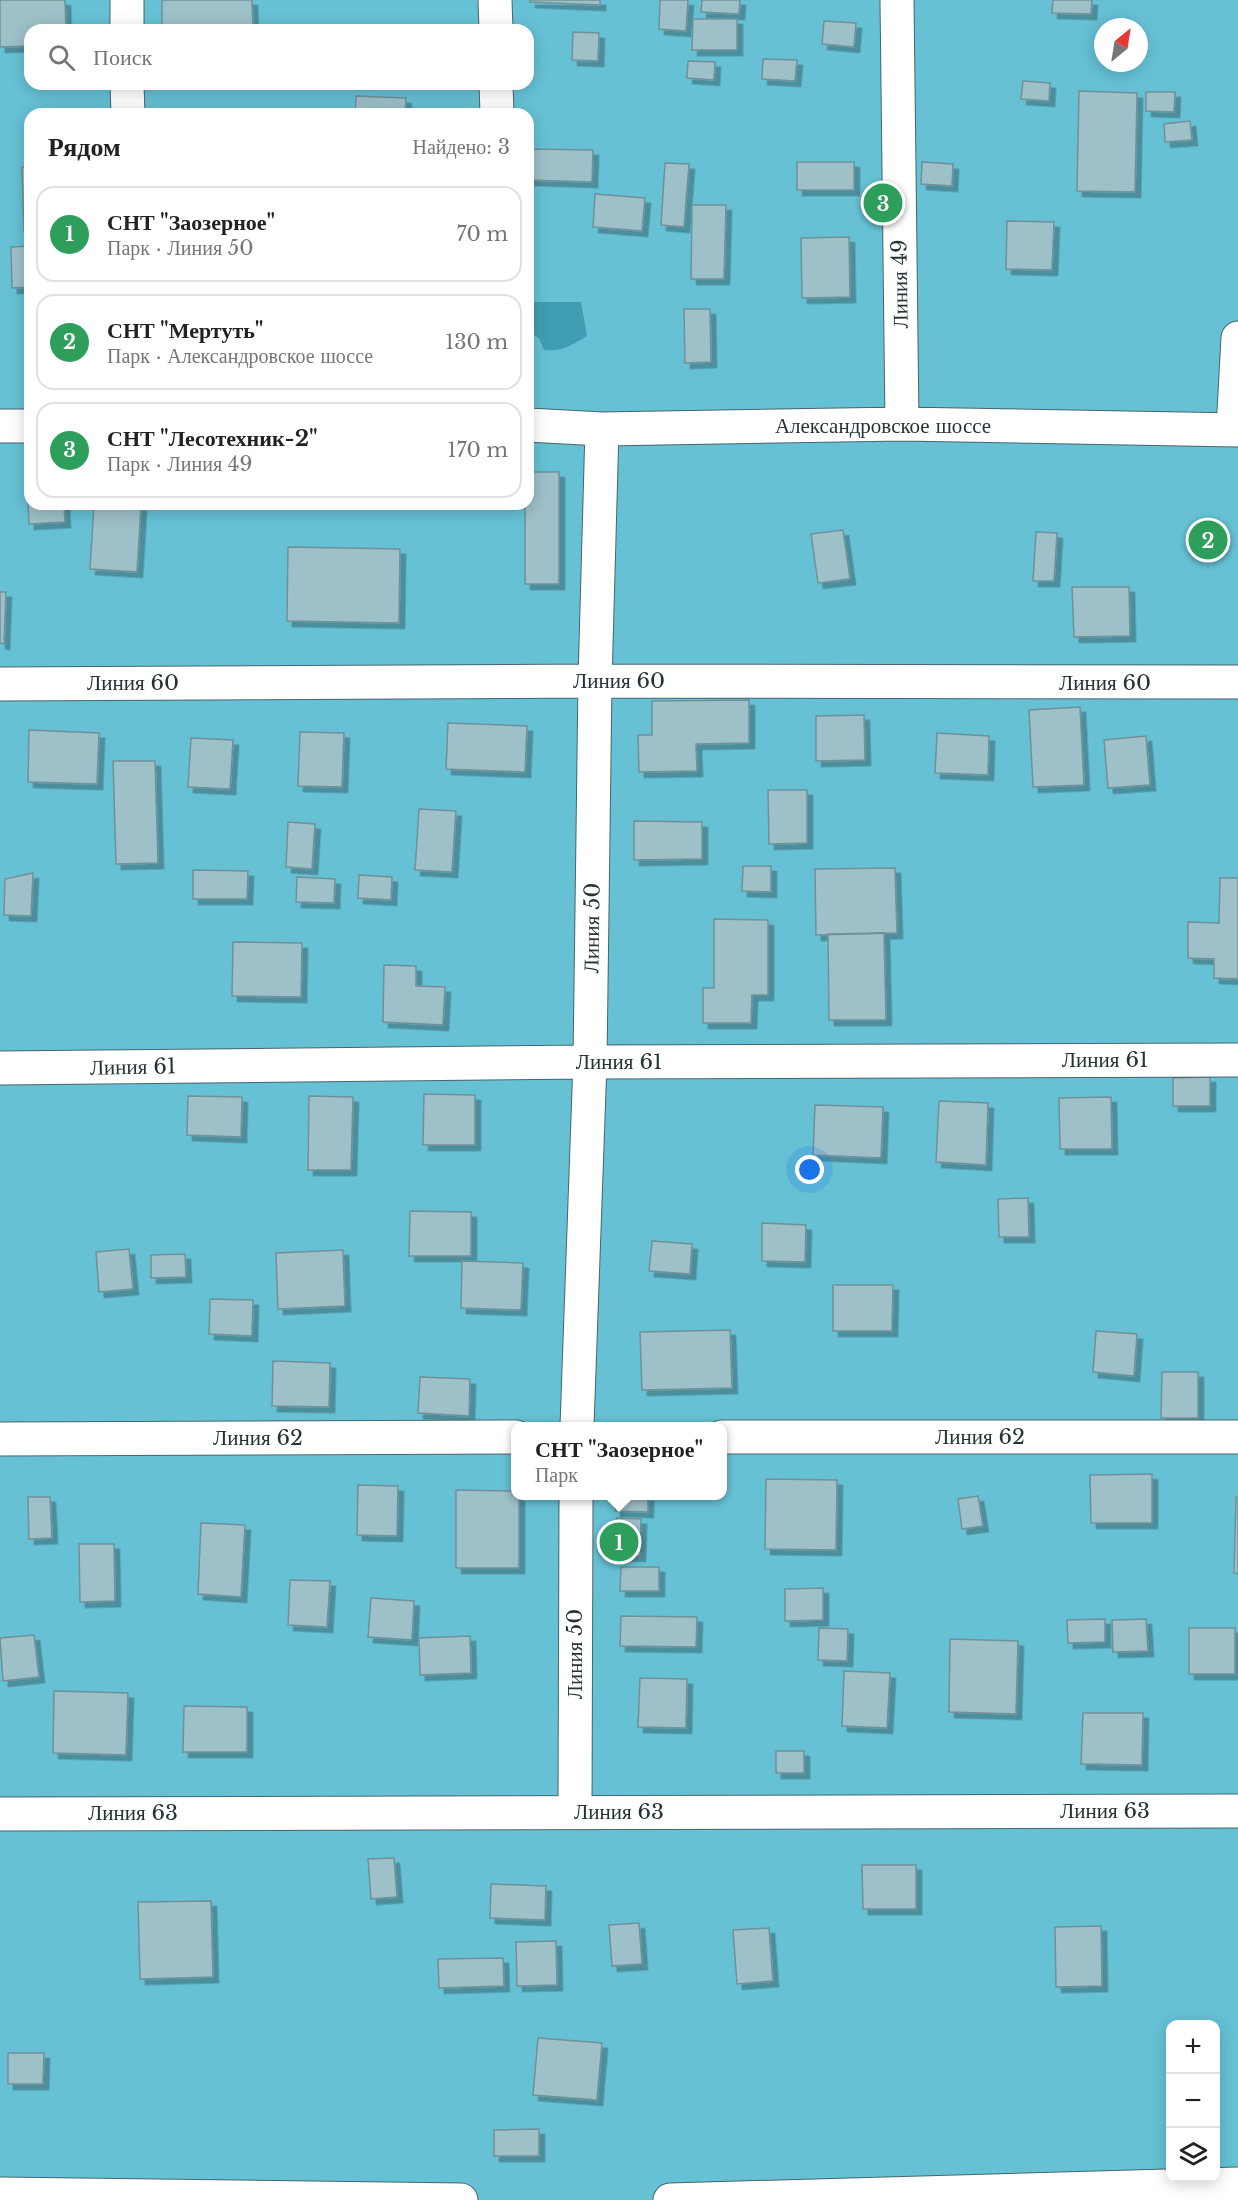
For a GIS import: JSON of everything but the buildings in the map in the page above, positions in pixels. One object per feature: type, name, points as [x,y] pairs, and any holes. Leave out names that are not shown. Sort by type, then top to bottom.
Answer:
[{"type":"street","points":[[127,0],[127,24]]},
{"type":"street","points":[[495,0],[496,24]]},
{"type":"street","name":"Линия 49","points":[[897,0],[902,424]]},
{"type":"street","points":[[127,90],[128,108]]},
{"type":"street","points":[[496,90],[497,108]]},
{"type":"street","points":[[1236,430],[1238,338]]},
{"type":"street","name":"Александровское шоссе","points":[[534,425],[602,429],[902,424],[1236,430]]},
{"type":"street","points":[[0,426],[24,426]]},
{"type":"street","name":"Линия 50","points":[[577,1422],[590,1062],[602,429]]},
{"type":"street","name":"Линия 60","points":[[0,684],[596,681],[1238,682]]},
{"type":"street","name":"Линия 61","points":[[0,1068],[590,1062],[1238,1060]]},
{"type":"street","name":"Линия 62","points":[[0,1439],[511,1437]]},
{"type":"street","name":"Линия 62","points":[[727,1437],[1238,1437]]},
{"type":"street","name":"Линия 50","points":[[574,1812],[576,1500]]},
{"type":"street","name":"Линия 63","points":[[0,1814],[1238,1811]]},
{"type":"street","points":[[670,2200],[1238,2184]]},
{"type":"street","points":[[0,2194],[461,2200]]},
{"type":"shaded area","points":[[0,0],[1238,0],[1238,2200],[0,2200]]},
{"type":"shaded area","points":[[534,302],[581,302],[587,336],[562,349],[550,350],[544,350],[539,338],[534,335]]},
{"type":"place","name":"СНТ \"Лесотехник-2\"","points":[[883,203]]},
{"type":"place","name":"СНТ \"Мертуть\"","points":[[1208,540]]},
{"type":"place","name":"СНТ \"Заозерное\"","points":[[619,1542]]}]
